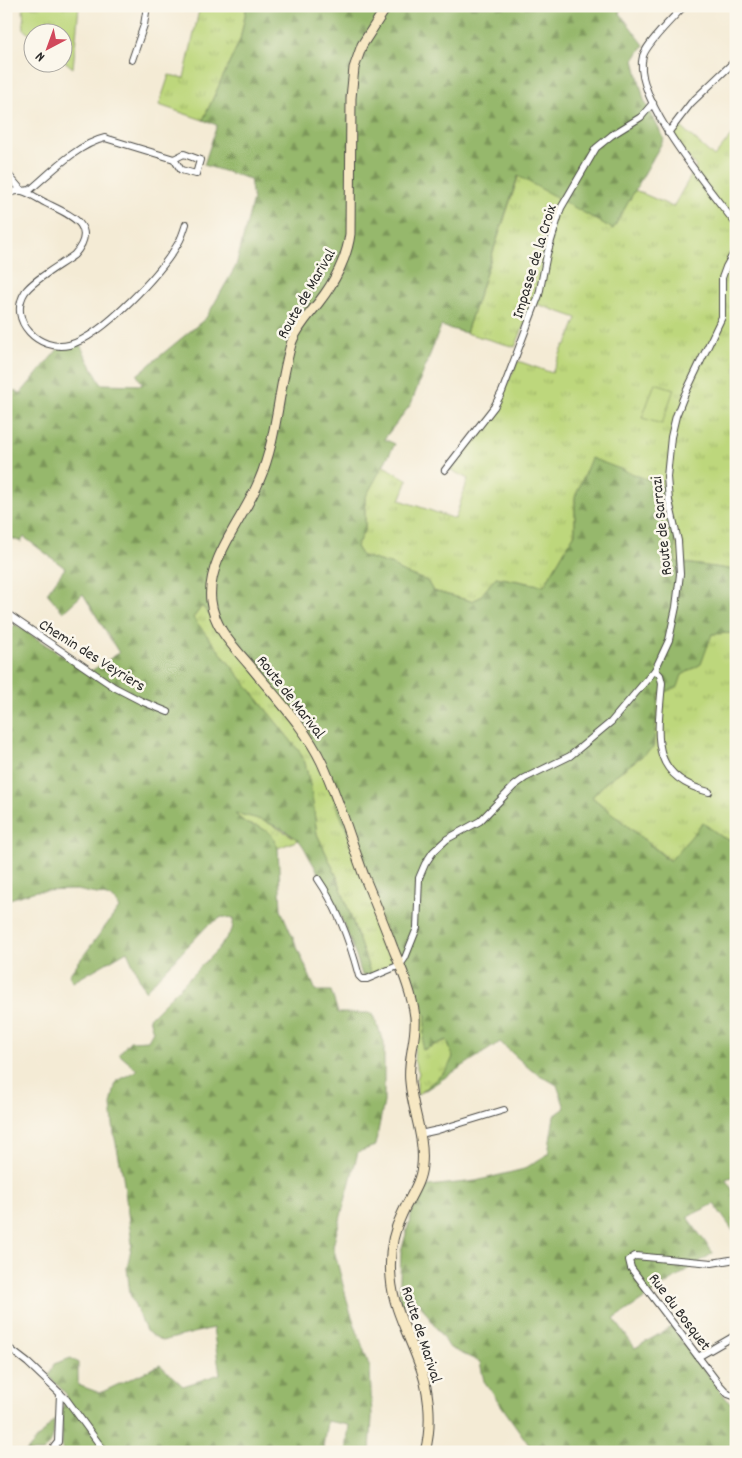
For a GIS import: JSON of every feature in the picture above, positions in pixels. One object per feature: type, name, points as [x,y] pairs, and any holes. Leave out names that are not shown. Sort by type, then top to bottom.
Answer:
[{"type":"main road","name":"Route de Marival","points":[[387,6],[362,46],[354,68],[351,98],[350,234],[346,252],[326,292],[302,323],[292,341],[263,471],[250,501],[218,560],[211,580],[210,594],[216,621],[226,638],[299,726],[318,755],[336,796],[357,857],[400,965],[410,997],[415,1019],[415,1034],[409,1079],[420,1134],[422,1170],[417,1186],[395,1229],[390,1262],[393,1295],[419,1362],[427,1399],[429,1431],[425,1452]]},
{"type":"street","points":[[132,60],[143,30],[147,6]]},
{"type":"street","points":[[684,6],[649,45],[643,55],[641,68],[644,81],[668,133],[736,224]]},
{"type":"street","points":[[668,133],[691,103],[736,60]]},
{"type":"street","name":"Impasse de la Croix","points":[[445,470],[494,407],[502,392],[539,295],[547,254],[561,208],[596,148],[612,135],[641,117],[653,103]]},
{"type":"street","points":[[6,194],[30,190],[84,146],[95,140],[105,138],[115,140],[174,159]]},
{"type":"street","points":[[6,172],[22,190],[69,215],[84,230],[84,242],[80,249],[30,286],[22,299],[21,315],[24,326],[38,340],[48,345],[70,345],[81,340],[133,300],[164,264],[180,241],[186,224]]},
{"type":"street","name":"Route de Sarrazi","points":[[400,965],[418,928],[419,878],[433,852],[447,839],[480,821],[514,786],[525,778],[570,756],[611,722],[655,670],[669,640],[680,574],[678,541],[669,501],[667,477],[671,437],[676,416],[684,396],[722,318],[722,278],[736,250]]},
{"type":"street","name":"Chemin des Veyriers","points":[[6,613],[114,686],[141,701],[168,712]]},
{"type":"street","points":[[655,670],[660,675],[662,683],[658,732],[662,759],[668,769],[692,787],[709,792]]},
{"type":"street","points":[[318,879],[325,889],[351,947],[359,976],[362,979],[367,979],[400,965]]},
{"type":"street","points":[[420,1134],[504,1110]]},
{"type":"street","name":"Rue du Bosquet","points":[[736,1259],[712,1263],[635,1256],[629,1260],[631,1268],[698,1357],[728,1394],[736,1397]]},
{"type":"street","points":[[698,1357],[736,1336]]},
{"type":"street","points":[[6,1346],[28,1363],[60,1393],[88,1427],[105,1452]]},
{"type":"street","points":[[50,1452],[58,1442],[60,1393]]},
{"type":"green space","points":[[23,6],[79,6],[73,68],[72,22],[24,22]]},
{"type":"green space","points":[[200,6],[247,6],[240,40],[203,120],[159,105],[169,75],[184,78]]},
{"type":"green space","points":[[247,6],[624,6],[619,12],[644,45],[634,60],[644,100],[664,139],[613,229],[518,176],[466,333],[441,326],[411,404],[384,439],[395,444],[365,498],[365,529],[356,547],[362,556],[393,565],[400,571],[427,581],[433,591],[471,601],[479,598],[496,577],[544,586],[575,533],[575,497],[591,458],[665,486],[675,540],[676,562],[736,570],[736,633],[712,634],[701,664],[682,675],[678,687],[659,694],[653,748],[606,782],[592,797],[670,861],[703,823],[722,837],[736,843],[736,1176],[725,1179],[736,1195],[736,1235],[714,1204],[687,1217],[713,1253],[614,1319],[635,1348],[672,1327],[729,1402],[736,1402],[736,1440],[724,1452],[529,1452],[529,1445],[484,1381],[480,1362],[450,1348],[419,1302],[399,1305],[401,1252],[419,1187],[476,1181],[524,1169],[548,1154],[554,1116],[565,1108],[557,1085],[531,1070],[500,1042],[421,1093],[447,1070],[453,1057],[447,1040],[422,1050],[426,1016],[420,1003],[416,1005],[309,736],[202,606],[193,618],[299,751],[305,763],[311,789],[317,834],[337,877],[371,975],[362,975],[347,932],[334,903],[300,842],[292,835],[268,822],[235,814],[247,824],[260,827],[271,834],[278,848],[281,910],[316,991],[331,991],[338,1013],[372,1013],[384,1042],[384,1102],[375,1146],[358,1152],[333,1246],[349,1308],[370,1368],[372,1417],[370,1452],[346,1452],[349,1425],[327,1421],[323,1447],[326,1452],[63,1452],[62,1449],[62,1409],[67,1395],[49,1376],[54,1364],[71,1358],[78,1363],[78,1385],[100,1393],[160,1365],[183,1386],[220,1374],[213,1328],[162,1341],[146,1331],[130,1294],[127,1268],[132,1244],[111,1105],[116,1082],[137,1070],[119,1054],[130,1041],[148,1040],[153,1031],[149,1018],[218,949],[232,930],[234,918],[222,917],[207,926],[145,991],[127,951],[73,982],[69,975],[119,908],[115,900],[107,896],[77,890],[36,891],[6,900],[6,637],[15,624],[88,673],[119,653],[83,594],[63,612],[47,593],[65,568],[24,537],[21,542],[6,536],[6,389],[21,393],[58,349],[79,343],[101,384],[143,385],[137,375],[206,318],[236,266],[253,199],[250,179],[204,165],[217,125],[203,120],[240,40]]},
{"type":"green space","points":[[679,125],[714,157],[736,130],[736,570],[676,562],[675,540],[665,486],[575,497],[575,533],[544,586],[496,577],[479,598],[471,601],[433,591],[427,581],[400,571],[393,565],[362,556],[356,547],[365,529],[365,498],[382,465],[408,480],[400,500],[455,519],[468,479],[449,469],[494,413],[518,361],[552,373],[564,345],[566,346],[577,318],[534,303],[515,347],[466,333],[519,175],[613,229],[635,190],[673,207],[696,167],[670,133]]},
{"type":"green space","points":[[655,383],[674,389],[662,424],[642,418]]},
{"type":"green space","points":[[202,606],[309,735],[400,962],[371,975],[337,877],[317,834],[305,763],[299,751],[193,618]]},
{"type":"green space","points":[[736,633],[736,843],[722,837],[703,823],[671,861],[592,797],[606,782],[653,748],[659,694],[682,675],[701,664],[711,634]]},
{"type":"green space","points":[[233,813],[261,819],[299,840],[278,848],[271,834],[260,827],[247,824]]},
{"type":"green space","points":[[420,1003],[426,1016],[423,1050],[447,1040],[453,1057],[447,1070],[417,1095],[419,1073],[414,1061],[416,1005]]},
{"type":"green space","points":[[54,1420],[53,1438],[47,1448],[43,1452],[26,1452]]}]
